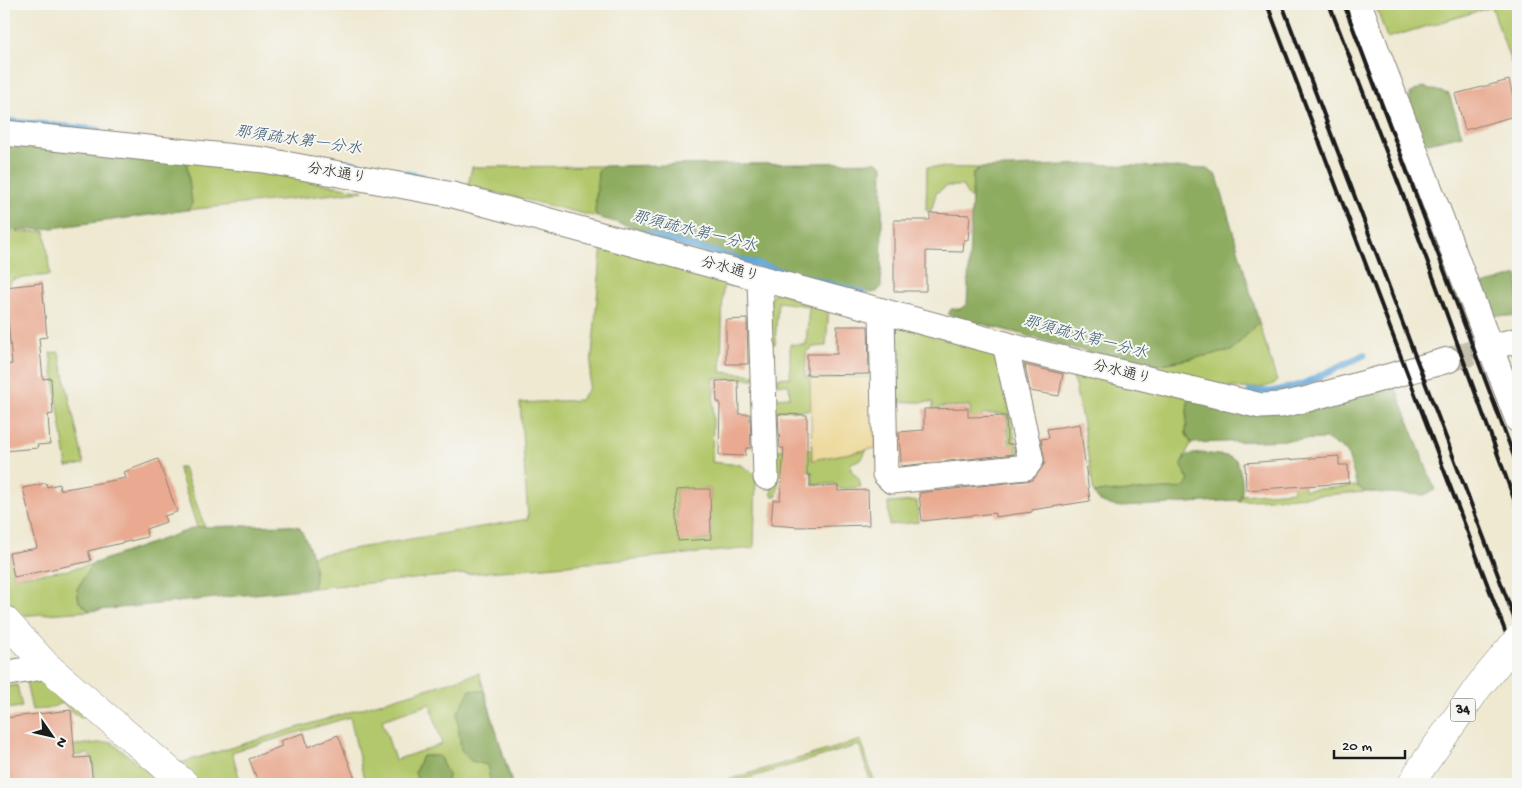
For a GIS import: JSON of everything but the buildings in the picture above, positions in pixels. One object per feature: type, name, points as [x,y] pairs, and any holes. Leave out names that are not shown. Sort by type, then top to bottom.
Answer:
[{"type":"street","points":[[1359,4],[1487,348],[1518,420]]},
{"type":"street","name":"分水通り","points":[[4,133],[263,160],[453,195],[1005,344],[1261,406],[1281,405],[1304,400],[1448,360]]},
{"type":"street","points":[[760,278],[766,478]]},
{"type":"street","points":[[882,311],[885,474],[892,481],[1026,466],[1031,460],[1005,344]]},
{"type":"street","points":[[1487,348],[1518,340]]},
{"type":"street","points":[[4,619],[47,666],[185,784]]},
{"type":"street","name":"34","points":[[1412,784],[1419,771],[1474,693],[1518,639]]},
{"type":"street","points":[[4,674],[47,666]]},
{"type":"green space","points":[[1375,4],[1518,4],[1518,58],[1511,63],[1492,7],[1387,38]]},
{"type":"green space","points":[[1423,87],[1449,94],[1462,135],[1428,143],[1420,140],[1410,116],[1410,93]]},
{"type":"green space","points":[[4,138],[186,158],[192,204],[187,210],[45,229],[4,231]]},
{"type":"green space","points":[[186,158],[363,191],[187,210],[192,203]]},
{"type":"green space","points":[[878,162],[883,165],[881,287],[877,292],[871,293],[597,217],[595,212],[598,172],[603,166]]},
{"type":"green space","points":[[1092,164],[1208,169],[1217,176],[1259,322],[1231,351],[1146,367],[948,315],[951,309],[960,309],[967,304],[973,173],[980,168]]},
{"type":"green space","points":[[603,166],[598,172],[595,212],[597,217],[468,186],[472,167]]},
{"type":"green space","points":[[927,167],[980,168],[973,173],[973,200],[967,195],[963,186],[947,186],[936,193],[932,209],[926,210]]},
{"type":"green space","points":[[45,231],[50,275],[14,279],[4,288],[4,233]]},
{"type":"green space","points":[[602,244],[755,284],[750,302],[747,291],[737,286],[723,286],[721,372],[757,375],[754,379],[714,378],[712,462],[741,465],[756,475],[754,548],[313,588],[315,581],[311,556],[528,519],[520,403],[580,400],[589,388]],"holes":[[[710,489],[711,539],[695,540],[694,526],[677,527],[676,490]]]},
{"type":"green space","points":[[1518,275],[1518,317],[1489,315],[1479,286]]},
{"type":"green space","points":[[776,292],[829,306],[826,346],[813,347],[806,352],[805,376],[810,377],[811,410],[772,411],[772,398],[790,397],[789,385],[777,384],[778,378],[790,377],[790,344],[806,345],[809,306],[778,302],[775,344],[768,344],[770,297]]},
{"type":"green space","points":[[1259,322],[1277,382],[1265,387],[1232,387],[1213,384],[1146,367],[1231,351]]},
{"type":"green space","points":[[896,324],[998,350],[1019,458],[1010,459],[1007,417],[1003,414],[983,414],[971,440],[970,406],[940,407],[937,410],[932,439],[933,402],[893,402],[890,329]]},
{"type":"green space","points":[[59,352],[84,464],[67,467],[50,353]]},
{"type":"green space","points":[[1023,356],[1188,397],[1186,434],[1191,443],[1181,464],[1189,481],[1183,488],[1094,493],[1072,372],[1026,363],[1023,373],[1018,373]]},
{"type":"green space","points":[[1393,381],[1435,490],[1424,495],[1366,492],[1357,486],[1347,452],[1327,439],[1191,443],[1186,434],[1188,397],[1256,413]]},
{"type":"green space","points":[[812,449],[812,460],[866,450],[862,459],[851,463],[851,470],[859,479],[861,487],[840,489],[835,484],[813,484],[812,472],[784,471],[780,473],[777,496],[772,496],[770,450]]},
{"type":"green space","points":[[1201,453],[1227,456],[1236,460],[1242,485],[1239,500],[1121,507],[1101,502],[1094,493],[1183,488],[1189,481],[1181,464],[1187,455]]},
{"type":"green space","points":[[1292,466],[1301,466],[1304,490],[1357,486],[1366,492],[1239,501],[1242,495],[1293,491]]},
{"type":"green space","points":[[178,467],[183,467],[205,527],[197,527]]},
{"type":"green space","points":[[917,501],[919,522],[889,525],[888,503]]},
{"type":"green space","points":[[4,523],[14,577],[68,570],[92,564],[77,589],[79,602],[90,611],[15,616],[4,597]]},
{"type":"green space","points":[[287,525],[299,527],[306,541],[314,565],[315,581],[313,588],[90,611],[79,602],[77,589],[92,564],[197,527]]},
{"type":"green space","points":[[479,673],[512,784],[447,784],[448,775],[439,756],[422,756],[415,772],[419,784],[365,784],[350,717],[232,752],[241,784],[201,784],[177,764]],"holes":[[[430,704],[442,744],[395,760],[382,720]]]},
{"type":"green space","points":[[41,679],[85,715],[80,718],[63,703],[47,709],[32,710],[26,682]]},
{"type":"green space","points":[[17,685],[22,707],[4,709],[4,687]]},
{"type":"green space","points":[[470,690],[484,691],[512,784],[491,784],[487,765],[471,761],[461,750],[457,714]]},
{"type":"green space","points":[[861,740],[875,784],[871,784],[859,745],[729,784],[714,784]]},
{"type":"green space","points":[[111,742],[164,784],[126,784],[122,781],[96,784],[92,758],[88,754],[4,765],[4,751]]},
{"type":"green space","points":[[422,756],[439,756],[448,775],[447,784],[419,784],[415,772]]},
{"type":"sand","points":[[810,377],[874,377],[876,448],[812,460]]},
{"type":"waterway","name":"那須疏水第一分水","points":[[4,121],[98,130]]},
{"type":"waterway","name":"那須疏水第一分水","points":[[344,162],[422,177]]},
{"type":"waterway","name":"那須疏水第一分水","points":[[641,233],[862,293]]},
{"type":"waterway","name":"那須疏水第一分水","points":[[1250,392],[1272,392],[1301,385],[1364,355]]},
{"type":"tunnel","points":[[1448,360],[1484,349]]},
{"type":"railway","points":[[1267,4],[1518,665]]},
{"type":"railway","points":[[1282,4],[1518,628]]},
{"type":"railway","points":[[1329,4],[1408,208],[1518,510]]},
{"type":"railway","points":[[1344,4],[1518,467]]}]
